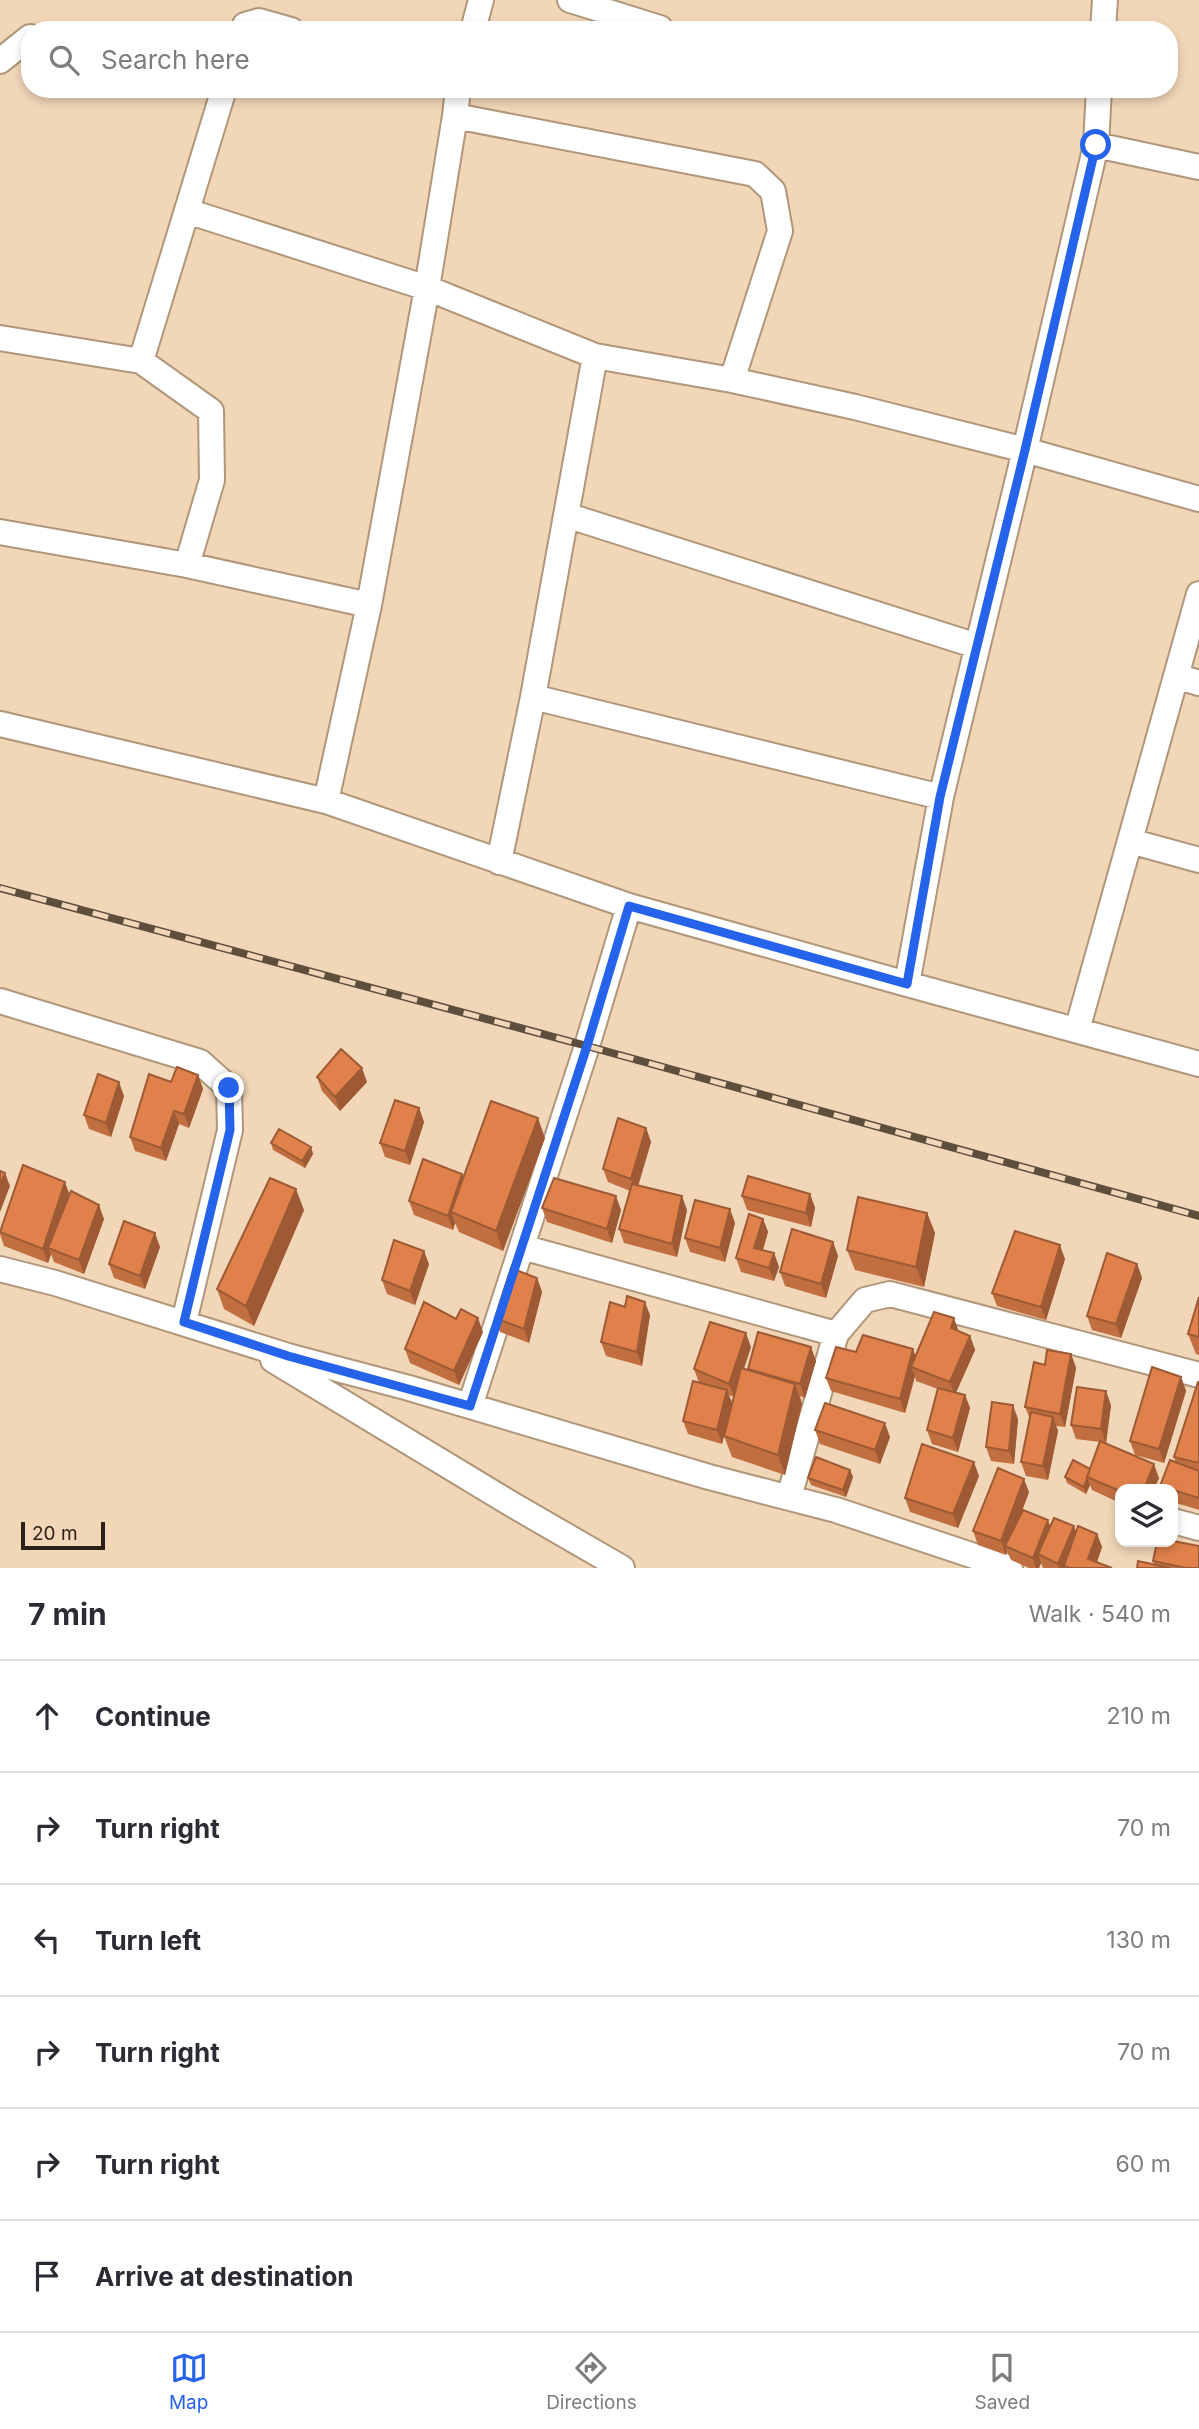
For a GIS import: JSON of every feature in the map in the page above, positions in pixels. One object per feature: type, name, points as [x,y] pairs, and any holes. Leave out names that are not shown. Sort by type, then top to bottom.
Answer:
[{"type":"street","points":[[475,21],[481,0]]},
{"type":"street","points":[[570,0],[638,21]]},
{"type":"street","points":[[1104,21],[1105,0]]},
{"type":"street","points":[[0,61],[21,43]]},
{"type":"street","points":[[141,361],[222,98]]},
{"type":"street","points":[[326,801],[369,605],[427,288],[457,98]]},
{"type":"street","points":[[907,984],[940,797],[1096,145],[1099,98]]},
{"type":"street","points":[[455,116],[755,174],[773,191],[780,231],[732,380]]},
{"type":"street","points":[[1096,145],[1199,167]]},
{"type":"street","points":[[187,211],[427,288],[596,356],[732,380],[855,407],[1025,450],[1199,499]]},
{"type":"street","points":[[0,338],[141,361],[211,411],[212,480],[187,565]]},
{"type":"street","points":[[499,862],[533,697],[596,356]]},
{"type":"street","points":[[566,515],[977,646]]},
{"type":"street","points":[[0,532],[187,565],[369,605]]},
{"type":"street","points":[[1077,1030],[1130,841],[1187,679],[1199,594]]},
{"type":"street","points":[[533,697],[940,797]]},
{"type":"street","points":[[0,724],[326,801],[629,906],[1199,1064]]},
{"type":"street","points":[[1130,841],[1199,860]]},
{"type":"street","points":[[470,1406],[587,1046],[629,906]]},
{"type":"street","points":[[0,1001],[200,1062],[229,1088],[230,1130],[184,1322]]},
{"type":"street","points":[[522,1247],[836,1334]]},
{"type":"street","points":[[0,1269],[709,1477],[836,1510],[1010,1568]]},
{"type":"street","points":[[789,1497],[836,1334],[865,1300],[891,1294],[1199,1375]]},
{"type":"street","points":[[239,1340],[622,1568]]},
{"type":"street","points":[[1178,1522],[1199,1528]]},
{"type":"building","points":[[341,1049],[362,1068],[335,1097],[317,1077]]},
{"type":"building","points":[[177,1067],[198,1075],[184,1114],[174,1111],[161,1148],[130,1137],[149,1074],[171,1082]]},
{"type":"building","points":[[98,1074],[119,1082],[106,1123],[84,1115]]},
{"type":"building","points":[[395,1100],[419,1108],[405,1151],[380,1143]]},
{"type":"building","points":[[491,1101],[538,1118],[496,1231],[451,1212]]},
{"type":"building","points":[[618,1118],[646,1128],[631,1179],[603,1169]]},
{"type":"building","points":[[279,1129],[311,1147],[302,1161],[271,1143]]},
{"type":"building","points":[[423,1159],[462,1174],[448,1216],[409,1201]]},
{"type":"building","points":[[23,1165],[65,1182],[43,1249],[0,1232]]},
{"type":"building","points":[[0,1171],[5,1173],[0,1185]]},
{"type":"building","points":[[748,1176],[810,1194],[806,1213],[742,1196]]},
{"type":"building","points":[[270,1178],[296,1189],[246,1306],[217,1289]]},
{"type":"building","points":[[554,1178],[616,1196],[607,1229],[542,1208]]},
{"type":"building","points":[[632,1184],[682,1196],[672,1244],[619,1229]]},
{"type":"building","points":[[71,1191],[99,1205],[79,1260],[48,1248]]},
{"type":"building","points":[[858,1197],[927,1213],[916,1267],[847,1250]]},
{"type":"building","points":[[695,1200],[730,1209],[720,1248],[685,1238]]},
{"type":"building","points":[[749,1214],[763,1219],[754,1248],[774,1253],[769,1268],[736,1258]]},
{"type":"building","points":[[124,1221],[155,1233],[140,1276],[109,1264]]},
{"type":"building","points":[[792,1229],[833,1242],[821,1284],[780,1272]]},
{"type":"building","points":[[1015,1231],[1060,1245],[1041,1307],[992,1293]]},
{"type":"building","points":[[394,1240],[424,1251],[410,1291],[382,1280]]},
{"type":"building","points":[[1107,1253],[1137,1264],[1116,1324],[1087,1316]]},
{"type":"building","points":[[511,1268],[537,1278],[524,1329],[495,1318]]},
{"type":"building","points":[[627,1296],[645,1302],[637,1352],[601,1342],[610,1302],[625,1307]]},
{"type":"building","points":[[1199,1297],[1199,1337],[1188,1334]]},
{"type":"building","points":[[424,1302],[456,1319],[461,1309],[478,1318],[454,1371],[405,1349]]},
{"type":"building","points":[[934,1312],[954,1318],[951,1328],[970,1336],[950,1382],[911,1367]]},
{"type":"building","points":[[710,1322],[746,1333],[729,1384],[694,1369]]},
{"type":"building","points":[[758,1332],[811,1347],[800,1384],[748,1369]]},
{"type":"building","points":[[863,1335],[913,1349],[900,1399],[826,1378],[836,1347],[856,1352]]},
{"type":"building","points":[[1047,1350],[1071,1354],[1060,1414],[1025,1407],[1034,1362],[1045,1365]]},
{"type":"building","points":[[1152,1367],[1181,1377],[1159,1449],[1130,1441]]},
{"type":"building","points":[[741,1368],[795,1384],[778,1455],[724,1436]]},
{"type":"building","points":[[693,1381],[727,1390],[717,1430],[683,1421]]},
{"type":"building","points":[[1199,1382],[1199,1463],[1174,1457]]},
{"type":"building","points":[[1077,1387],[1106,1391],[1101,1429],[1071,1425]]},
{"type":"building","points":[[938,1388],[965,1395],[953,1438],[927,1430]]},
{"type":"building","points":[[992,1402],[1013,1405],[1009,1451],[986,1447]]},
{"type":"building","points":[[825,1403],[885,1423],[875,1450],[815,1430]]},
{"type":"building","points":[[1031,1412],[1053,1417],[1043,1466],[1021,1462]]},
{"type":"building","points":[[1100,1441],[1154,1464],[1146,1484],[1115,1484],[1115,1489],[1087,1477]]},
{"type":"building","points":[[922,1444],[974,1462],[953,1514],[905,1498]]},
{"type":"building","points":[[816,1457],[850,1470],[843,1490],[808,1478]]},
{"type":"building","points":[[1073,1460],[1090,1469],[1084,1487],[1065,1477]]},
{"type":"building","points":[[1170,1460],[1199,1471],[1199,1498],[1178,1492],[1178,1484],[1161,1484]]},
{"type":"building","points":[[998,1468],[1024,1479],[1001,1541],[973,1531]]},
{"type":"building","points":[[1023,1510],[1048,1520],[1033,1558],[1005,1546]]},
{"type":"building","points":[[1054,1518],[1074,1526],[1058,1564],[1038,1554]]},
{"type":"building","points":[[1078,1526],[1097,1534],[1088,1559],[1112,1568],[1064,1566]]},
{"type":"building","points":[[1178,1542],[1199,1546],[1199,1568],[1153,1561],[1156,1547],[1178,1547]]},
{"type":"building","points":[[1138,1561],[1170,1568],[1137,1568]]},
{"type":"railway","points":[[0,888],[587,1046],[1199,1216]]},
{"type":"route","points":[[229,1088],[230,1130],[184,1322],[288,1356],[470,1406],[587,1046],[629,906],[907,984],[940,797],[1096,145]]}]
